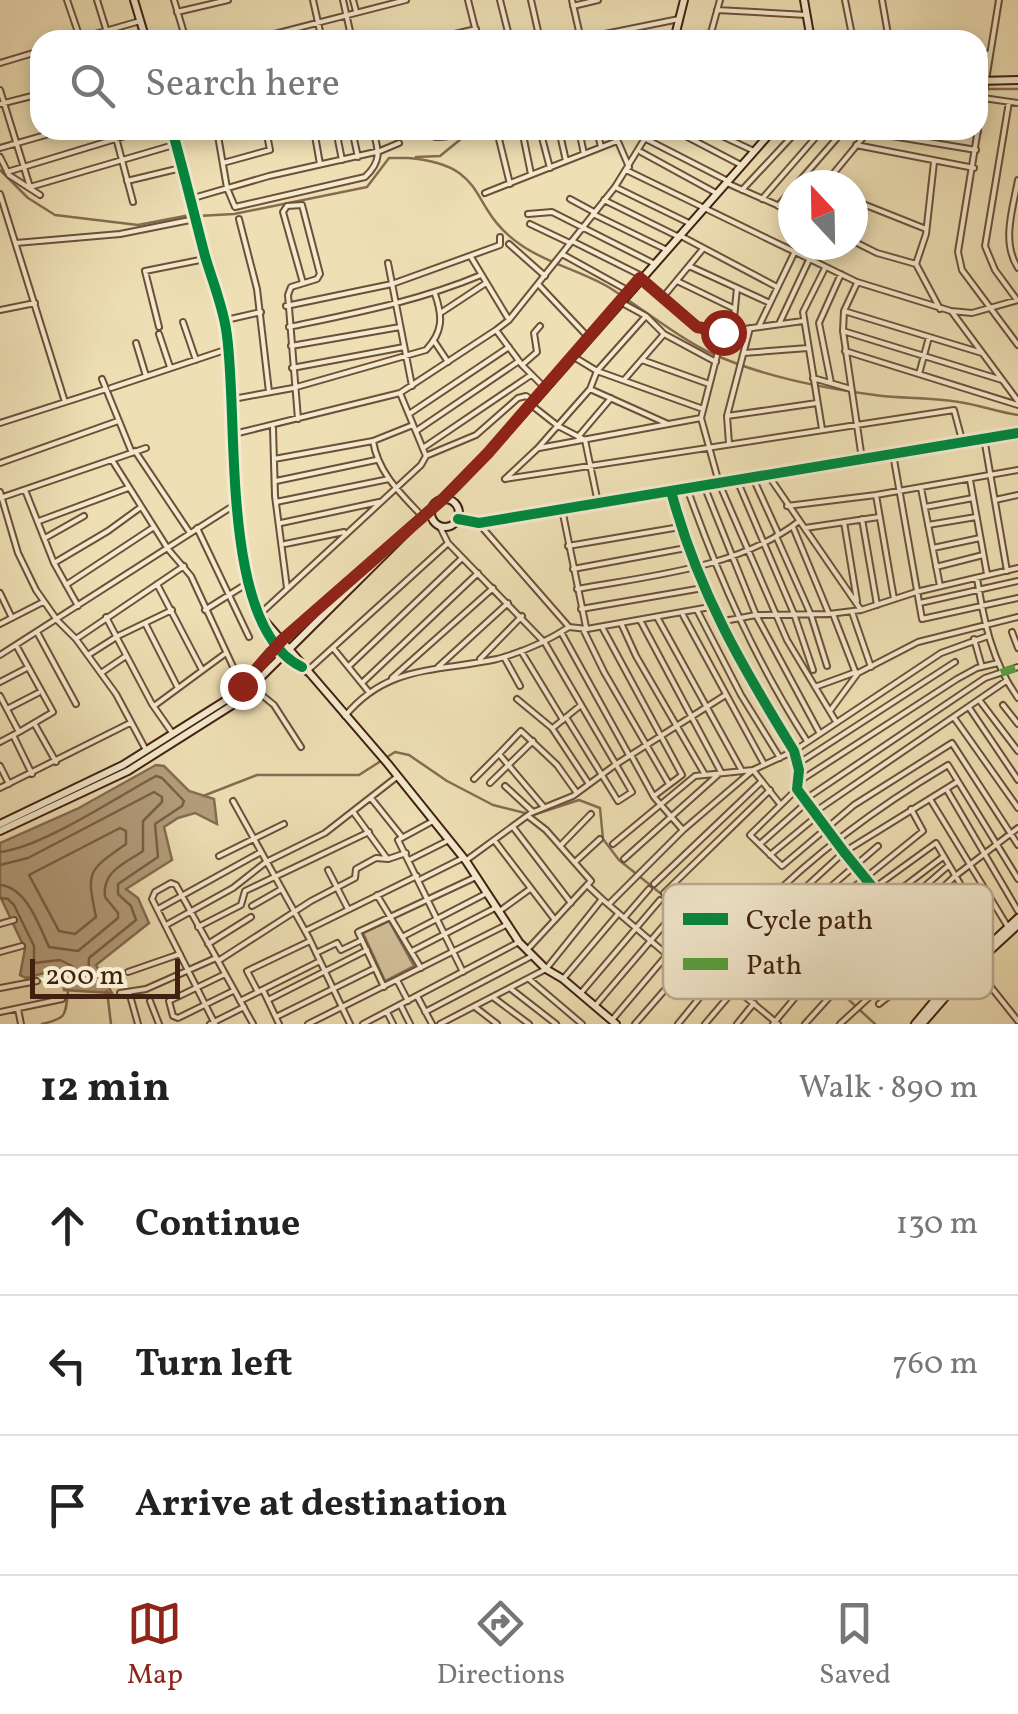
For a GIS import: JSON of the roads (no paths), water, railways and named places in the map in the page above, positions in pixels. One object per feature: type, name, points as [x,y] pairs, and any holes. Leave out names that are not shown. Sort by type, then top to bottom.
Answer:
[{"type":"street","points":[[67,0],[75,30]]},
{"type":"street","points":[[96,0],[106,30],[140,20]]},
{"type":"street","points":[[134,0],[143,30]]},
{"type":"street","points":[[174,0],[183,30]]},
{"type":"street","points":[[177,12],[228,0]]},
{"type":"street","points":[[313,0],[320,30]]},
{"type":"street","points":[[343,0],[350,30]]},
{"type":"street","points":[[354,0],[356,11]]},
{"type":"street","points":[[293,30],[406,0]]},
{"type":"street","points":[[468,0],[476,29],[472,30]]},
{"type":"street","points":[[500,0],[508,30]]},
{"type":"street","points":[[531,0],[538,30]]},
{"type":"street","points":[[578,30],[572,3],[598,0]]},
{"type":"street","points":[[676,30],[684,0]]},
{"type":"street","points":[[712,30],[720,0]]},
{"type":"street","points":[[804,0],[809,30]]},
{"type":"street","points":[[845,0],[851,30]]},
{"type":"street","points":[[882,0],[887,30]]},
{"type":"street","points":[[988,62],[999,0]]},
{"type":"street","points":[[718,10],[807,16]]},
{"type":"street","points":[[627,30],[679,19]]},
{"type":"street","points":[[0,63],[30,53]]},
{"type":"street","points":[[988,82],[1018,80]]},
{"type":"street","points":[[0,90],[30,188]]},
{"type":"street","points":[[2,104],[30,97]]},
{"type":"street","points":[[988,97],[1018,103]]},
{"type":"street","points":[[779,324],[809,260],[857,282],[951,311],[972,313],[1018,300],[995,270],[985,246],[1008,102]]},
{"type":"street","points":[[0,148],[30,139]]},
{"type":"street","points":[[7,172],[117,140],[133,202]]},
{"type":"street","points":[[175,140],[224,321],[233,399],[236,503],[248,583],[258,612],[282,646],[398,776],[464,859],[520,942],[546,969],[563,978],[614,1022],[663,957]]},
{"type":"street","points":[[218,140],[227,188],[235,207],[362,178],[377,164],[380,151],[376,140]]},
{"type":"street","points":[[223,163],[270,150],[268,140]]},
{"type":"street","points":[[316,140],[320,164]]},
{"type":"street","points":[[338,140],[342,160]]},
{"type":"street","points":[[354,140],[358,157]]},
{"type":"street","points":[[499,140],[510,184]]},
{"type":"street","points":[[524,140],[531,174]]},
{"type":"street","points":[[543,140],[550,168]]},
{"type":"street","points":[[561,140],[566,161]]},
{"type":"street","points":[[581,140],[584,154]]},
{"type":"street","points":[[599,140],[601,147]]},
{"type":"street","points":[[234,434],[400,393],[496,330],[509,320],[554,265],[615,187],[645,140]]},
{"type":"street","points":[[648,140],[778,206]]},
{"type":"street","points":[[693,140],[742,165]]},
{"type":"street","points":[[731,140],[754,151]]},
{"type":"street","points":[[0,828],[146,750],[231,697],[442,500],[764,140]]},
{"type":"street","points":[[742,190],[789,140]]},
{"type":"street","points":[[762,199],[813,140]]},
{"type":"street","points":[[809,170],[835,140]]},
{"type":"street","points":[[836,170],[861,140]]},
{"type":"street","points":[[919,140],[976,150]]},
{"type":"street","points":[[978,140],[959,264],[1018,345]]},
{"type":"street","points":[[486,194],[617,141],[628,168],[778,246]]},
{"type":"street","points":[[191,202],[227,188],[358,157],[399,142]]},
{"type":"street","points":[[30,188],[176,144]]},
{"type":"street","points":[[856,146],[974,168]]},
{"type":"street","points":[[639,152],[716,194]]},
{"type":"street","points":[[0,158],[7,172],[40,195]]},
{"type":"street","points":[[934,162],[926,229],[916,264],[940,308]]},
{"type":"street","points":[[128,181],[182,168]]},
{"type":"street","points":[[1018,180],[1008,235],[1018,268]]},
{"type":"street","points":[[615,187],[689,223]]},
{"type":"street","points":[[0,194],[65,402]]},
{"type":"street","points":[[570,199],[666,249]]},
{"type":"street","points":[[604,200],[777,287]]},
{"type":"street","points":[[298,419],[286,306],[290,288],[320,274],[302,205],[298,204],[284,212],[302,282]]},
{"type":"street","points":[[868,206],[926,229]]},
{"type":"street","points":[[528,214],[552,212],[653,264]]},
{"type":"street","points":[[16,243],[120,234],[196,219]]},
{"type":"street","points":[[239,219],[261,312],[269,392]]},
{"type":"street","points":[[530,224],[641,278],[697,327],[723,332],[804,321]]},
{"type":"street","points":[[286,306],[392,284],[500,244],[500,236]]},
{"type":"street","points":[[508,244],[545,276]]},
{"type":"street","points":[[868,248],[916,264]]},
{"type":"street","points":[[662,298],[702,250]]},
{"type":"street","points":[[561,256],[624,296],[664,334],[716,362]]},
{"type":"street","points":[[470,257],[509,320]]},
{"type":"street","points":[[170,368],[145,271],[206,259]]},
{"type":"street","points":[[760,326],[791,260]]},
{"type":"street","points":[[388,263],[412,386]]},
{"type":"street","points":[[689,266],[770,304]]},
{"type":"street","points":[[822,429],[803,312],[825,268]]},
{"type":"street","points":[[831,382],[819,323],[841,274]]},
{"type":"street","points":[[289,327],[395,305],[482,276]]},
{"type":"street","points":[[676,281],[735,309]]},
{"type":"street","points":[[857,282],[844,310],[842,331],[862,459]]},
{"type":"street","points":[[442,312],[486,283]]},
{"type":"street","points":[[538,284],[588,337]]},
{"type":"street","points":[[733,330],[737,288]]},
{"type":"street","points":[[233,399],[294,388],[426,350],[434,341],[442,312],[435,294]]},
{"type":"street","points":[[0,310],[35,304]]},
{"type":"street","points":[[844,310],[982,353]]},
{"type":"street","points":[[951,311],[1018,403]]},
{"type":"street","points":[[224,321],[261,312]]},
{"type":"street","points":[[646,316],[597,371],[590,389],[558,426],[505,478],[954,410],[962,442]]},
{"type":"street","points":[[182,322],[196,360]]},
{"type":"street","points":[[274,459],[374,441],[414,428],[537,352],[534,333],[540,326]]},
{"type":"street","points":[[290,346],[400,327]]},
{"type":"street","points":[[729,444],[727,416],[750,328]]},
{"type":"street","points":[[496,330],[544,387]]},
{"type":"street","points":[[842,331],[1002,380]]},
{"type":"street","points":[[723,332],[701,418],[719,483],[787,640],[836,720]]},
{"type":"street","points":[[624,380],[664,334]]},
{"type":"street","points":[[919,374],[929,337]]},
{"type":"street","points":[[434,341],[448,362]]},
{"type":"street","points":[[136,344],[146,376]]},
{"type":"street","points":[[408,414],[508,346]]},
{"type":"street","points":[[292,368],[404,347]]},
{"type":"street","points":[[744,355],[808,348]]},
{"type":"street","points":[[0,423],[228,349]]},
{"type":"street","points":[[845,351],[1018,403]]},
{"type":"street","points":[[572,356],[597,371],[704,409]]},
{"type":"street","points":[[642,360],[709,384]]},
{"type":"street","points":[[423,448],[531,375]]},
{"type":"street","points":[[102,379],[134,452],[190,533]]},
{"type":"street","points":[[814,380],[851,390]]},
{"type":"street","points":[[590,389],[672,425]]},
{"type":"street","points":[[400,393],[426,456]]},
{"type":"street","points":[[258,612],[426,456],[476,435],[518,398],[526,396],[558,426],[585,440]]},
{"type":"street","points":[[578,437],[611,398]]},
{"type":"street","points":[[727,416],[818,403]]},
{"type":"street","points":[[538,448],[701,418]]},
{"type":"street","points":[[0,463],[118,422]]},
{"type":"street","points":[[273,426],[276,502],[287,588]]},
{"type":"street","points":[[458,519],[479,523],[1018,433]]},
{"type":"street","points":[[984,438],[1008,571]]},
{"type":"street","points":[[585,440],[598,503]]},
{"type":"street","points":[[374,441],[376,460],[394,487],[422,516]]},
{"type":"street","points":[[146,448],[1,496],[18,553],[43,602],[100,672],[146,750]]},
{"type":"street","points":[[893,454],[922,619],[1018,598]]},
{"type":"street","points":[[112,460],[168,549],[184,566],[242,686]]},
{"type":"street","points":[[276,481],[376,460]]},
{"type":"street","points":[[787,506],[898,492],[1018,470]]},
{"type":"street","points":[[768,474],[796,524],[856,672]]},
{"type":"street","points":[[753,477],[811,615],[827,666]]},
{"type":"street","points":[[276,502],[389,479]]},
{"type":"street","points":[[737,480],[794,614],[813,670]]},
{"type":"street","points":[[970,480],[987,576]]},
{"type":"street","points":[[704,485],[756,615],[818,732]]},
{"type":"street","points":[[38,520],[130,488]]},
{"type":"street","points":[[687,488],[737,618],[767,678],[807,741]]},
{"type":"street","points":[[922,488],[940,587]]},
{"type":"street","points":[[25,490],[54,563],[78,606]]},
{"type":"street","points":[[670,491],[694,568],[719,622],[794,751],[798,790],[871,884]]},
{"type":"street","points":[[876,495],[894,599]]},
{"type":"street","points":[[995,500],[1018,496]]},
{"type":"street","points":[[925,507],[973,498]]},
{"type":"street","points":[[440,526],[452,526],[459,510],[455,503],[442,500]]},
{"type":"street","points":[[279,523],[379,502]]},
{"type":"street","points":[[0,646],[2,654],[236,503]]},
{"type":"street","points":[[54,563],[141,507]]},
{"type":"street","points":[[432,508],[431,517],[448,543],[545,643],[632,792],[618,801],[521,651]]},
{"type":"street","points":[[562,509],[585,629],[669,784]]},
{"type":"street","points":[[44,538],[84,516]]},
{"type":"street","points":[[805,528],[880,516]]},
{"type":"street","points":[[928,526],[976,516]]},
{"type":"street","points":[[862,520],[877,605]]},
{"type":"street","points":[[844,522],[859,608]]},
{"type":"street","points":[[479,523],[569,627]]},
{"type":"street","points":[[577,589],[694,568],[731,556],[796,524]]},
{"type":"street","points":[[796,524],[805,528],[859,608]]},
{"type":"street","points":[[66,585],[154,527]]},
{"type":"street","points":[[568,546],[680,527]]},
{"type":"street","points":[[197,528],[248,637]]},
{"type":"street","points":[[282,544],[348,532]]},
{"type":"street","points":[[932,548],[980,538]]},
{"type":"street","points":[[304,669],[333,648],[448,543]]},
{"type":"street","points":[[573,569],[687,548]]},
{"type":"street","points":[[936,567],[983,555]]},
{"type":"street","points":[[349,666],[462,558]]},
{"type":"street","points":[[76,638],[184,566]]},
{"type":"street","points":[[719,622],[756,615],[852,612],[1018,568]]},
{"type":"street","points":[[363,682],[478,574]]},
{"type":"street","points":[[977,578],[988,636],[1001,673],[1018,698]]},
{"type":"street","points":[[919,604],[1018,581]]},
{"type":"street","points":[[206,610],[248,583]]},
{"type":"street","points":[[157,584],[202,670]]},
{"type":"street","points":[[388,682],[493,588]]},
{"type":"street","points":[[581,608],[703,588]]},
{"type":"street","points":[[0,593],[12,618]]},
{"type":"street","points":[[0,624],[43,602]]},
{"type":"street","points":[[438,667],[508,602]]},
{"type":"street","points":[[345,716],[368,691],[388,682],[438,667],[504,657],[545,643],[569,627],[602,627],[712,606]]},
{"type":"street","points":[[88,655],[172,610]]},
{"type":"street","points":[[697,610],[780,758]]},
{"type":"street","points":[[852,612],[872,667]]},
{"type":"street","points":[[682,614],[764,764]]},
{"type":"street","points":[[478,662],[522,616]]},
{"type":"street","points":[[106,617],[154,706],[174,734]]},
{"type":"street","points":[[657,617],[742,771]]},
{"type":"street","points":[[815,688],[872,667],[918,642],[1018,617]]},
{"type":"street","points":[[640,620],[721,772]]},
{"type":"street","points":[[145,623],[178,688]]},
{"type":"street","points":[[622,623],[675,727],[704,773]]},
{"type":"street","points":[[602,627],[682,776],[654,796]]},
{"type":"street","points":[[37,632],[76,704]]},
{"type":"street","points":[[561,632],[654,796],[683,830]]},
{"type":"street","points":[[1012,632],[1018,648]]},
{"type":"street","points":[[609,904],[683,830],[753,770],[794,751],[941,654],[988,636]]},
{"type":"street","points":[[974,640],[982,666]]},
{"type":"street","points":[[0,742],[53,712],[16,645]]},
{"type":"street","points":[[0,828],[128,771],[218,714],[252,687],[282,646]]},
{"type":"street","points":[[333,648],[368,691]]},
{"type":"street","points":[[154,706],[226,653]]},
{"type":"street","points":[[100,672],[127,654]]},
{"type":"street","points":[[504,657],[520,686]]},
{"type":"street","points":[[798,764],[955,662]]},
{"type":"street","points":[[798,782],[958,679],[982,666],[998,663]]},
{"type":"street","points":[[0,682],[27,668]]},
{"type":"street","points":[[760,844],[805,802],[985,678],[1018,668]]},
{"type":"street","points":[[830,711],[856,672]]},
{"type":"street","points":[[770,854],[816,814],[1006,682]]},
{"type":"street","points":[[252,687],[274,705],[301,748]]},
{"type":"street","points":[[7,709],[40,692]]},
{"type":"street","points":[[0,696],[32,774]]},
{"type":"street","points":[[305,930],[376,895],[464,859],[543,806],[577,793],[724,696]]},
{"type":"street","points":[[518,699],[552,728],[589,784]]},
{"type":"street","points":[[980,701],[1018,752]]},
{"type":"street","points":[[1002,704],[1018,724]]},
{"type":"street","points":[[552,728],[582,705]]},
{"type":"street","points":[[969,708],[1018,780]]},
{"type":"street","points":[[955,719],[1018,808]]},
{"type":"street","points":[[34,723],[56,762]]},
{"type":"street","points":[[0,788],[130,723]]},
{"type":"street","points":[[474,779],[522,731],[577,793]]},
{"type":"street","points":[[490,783],[533,741]]},
{"type":"street","points":[[798,790],[750,835],[782,866],[854,804],[952,744],[1018,845]]},
{"type":"street","points":[[498,754],[543,806]]},
{"type":"street","points":[[787,884],[835,840],[948,765],[1018,879]]},
{"type":"street","points":[[0,766],[9,784]]},
{"type":"street","points":[[613,844],[695,776],[753,770]]},
{"type":"street","points":[[753,770],[780,804]]},
{"type":"street","points":[[624,859],[721,772]]},
{"type":"street","points":[[168,928],[238,885],[266,862],[354,813],[398,776]]},
{"type":"street","points":[[654,884],[762,781]]},
{"type":"street","points":[[809,884],[844,852],[958,782]]},
{"type":"street","points":[[426,1012],[530,953],[591,881],[505,786]]},
{"type":"street","points":[[946,788],[1018,918],[995,942],[993,939]]},
{"type":"street","points":[[673,884],[770,790]]},
{"type":"street","points":[[371,798],[402,837]]},
{"type":"street","points":[[930,798],[980,884]]},
{"type":"street","points":[[234,801],[305,930],[350,1024]]},
{"type":"street","points":[[856,884],[923,831],[911,809]]},
{"type":"street","points":[[354,813],[388,860]]},
{"type":"street","points":[[560,846],[592,814]]},
{"type":"street","points":[[433,820],[398,840],[462,972]]},
{"type":"street","points":[[219,856],[284,824]]},
{"type":"street","points":[[512,827],[571,903]]},
{"type":"street","points":[[947,884],[1018,828]]},
{"type":"street","points":[[198,928],[241,905],[245,891],[369,832]]},
{"type":"street","points":[[574,862],[600,839]]},
{"type":"street","points":[[409,860],[449,840]]},
{"type":"street","points":[[494,840],[555,920]]},
{"type":"street","points":[[880,884],[936,843],[958,884]]},
{"type":"street","points":[[835,884],[878,846]]},
{"type":"street","points":[[158,909],[261,852]]},
{"type":"street","points":[[120,993],[217,959],[355,878],[356,869],[376,858],[388,860],[406,853]]},
{"type":"street","points":[[906,884],[943,857]]},
{"type":"street","points":[[927,884],[948,866]]},
{"type":"street","points":[[328,870],[348,909]]},
{"type":"street","points":[[384,987],[358,932],[476,876]]},
{"type":"street","points":[[253,1024],[242,1004],[225,974],[217,959],[198,928],[175,883],[155,892],[152,897],[213,1023],[242,1004],[260,991],[320,961]]},
{"type":"street","points":[[588,885],[663,950]]},
{"type":"street","points":[[563,978],[649,889]]},
{"type":"street","points":[[252,906],[280,890]]},
{"type":"street","points":[[412,951],[530,890]]},
{"type":"street","points":[[404,936],[487,892]]},
{"type":"street","points":[[376,895],[422,968]]},
{"type":"street","points":[[440,1024],[546,969],[602,899]]},
{"type":"street","points":[[580,994],[660,900]]},
{"type":"street","points":[[993,904],[1009,929]]},
{"type":"street","points":[[208,944],[252,917]]},
{"type":"street","points":[[0,924],[14,920]]},
{"type":"street","points":[[308,1024],[508,924]]},
{"type":"street","points":[[595,1006],[663,926]]},
{"type":"street","points":[[316,953],[337,943],[341,950],[362,940]]},
{"type":"street","points":[[280,1024],[248,971],[310,941]]},
{"type":"street","points":[[363,1024],[520,942]]},
{"type":"street","points":[[0,952],[22,946]]},
{"type":"street","points":[[268,1000],[367,950]]},
{"type":"street","points":[[128,972],[181,954]]},
{"type":"street","points":[[276,1018],[375,968]]},
{"type":"street","points":[[225,974],[168,1002],[173,1016],[178,1018],[234,990]]},
{"type":"street","points":[[529,979],[582,1024]]},
{"type":"street","points":[[397,980],[408,1001]]},
{"type":"street","points":[[0,988],[37,981]]},
{"type":"street","points":[[511,988],[556,1024]]},
{"type":"street","points":[[635,1024],[663,990]]},
{"type":"street","points":[[993,990],[1018,1021]]},
{"type":"street","points":[[129,992],[138,1024]]},
{"type":"street","points":[[417,996],[432,1024]]},
{"type":"street","points":[[494,998],[529,1024]]},
{"type":"street","points":[[678,1024],[699,999]]},
{"type":"street","points":[[705,1024],[725,999]]},
{"type":"street","points":[[750,999],[776,1023],[793,999]]},
{"type":"street","points":[[805,1024],[828,999]]},
{"type":"street","points":[[840,1024],[864,999]]},
{"type":"street","points":[[879,1004],[885,999]]},
{"type":"street","points":[[919,1024],[940,999]]},
{"type":"street","points":[[0,1012],[62,1000]]},
{"type":"street","points":[[150,1001],[159,1024]]},
{"type":"street","points":[[737,1024],[754,1002]]},
{"type":"street","points":[[400,1005],[410,1024]]},
{"type":"street","points":[[476,1007],[498,1024]]},
{"type":"street","points":[[18,1008],[21,1023]]},
{"type":"street","points":[[387,1012],[393,1024]]},
{"type":"street","points":[[456,1016],[466,1024]]},
{"type":"water","points":[[156,765],[164,766],[189,791],[214,799],[217,824],[195,813],[164,827],[172,860],[126,889],[138,898],[149,923],[96,965],[112,993],[64,990],[64,972],[59,969],[26,978],[20,975],[25,949],[0,896],[0,843],[77,809]]},
{"type":"waterway","points":[[988,89],[1018,89]]},
{"type":"waterway","points":[[416,157],[440,156],[460,140]]},
{"type":"waterway","points":[[198,216],[234,214],[367,187],[389,158],[408,158]]},
{"type":"waterway","points":[[408,158],[453,169],[466,179],[504,231],[521,245],[610,288],[713,354],[751,369],[813,385],[949,400],[1018,415]]},
{"type":"waterway","points":[[0,170],[28,198],[55,215],[138,225],[190,215]]},
{"type":"waterway","points":[[203,796],[257,775],[359,775],[395,752],[409,755],[493,805],[533,815],[579,800],[600,808],[603,839],[619,860],[663,895]]},
{"type":"waterway","points":[[42,1024],[64,1014],[68,991]]},
{"type":"waterway","points":[[107,991],[111,1024]]},
{"type":"waterway","points":[[848,999],[875,1024]]}]
